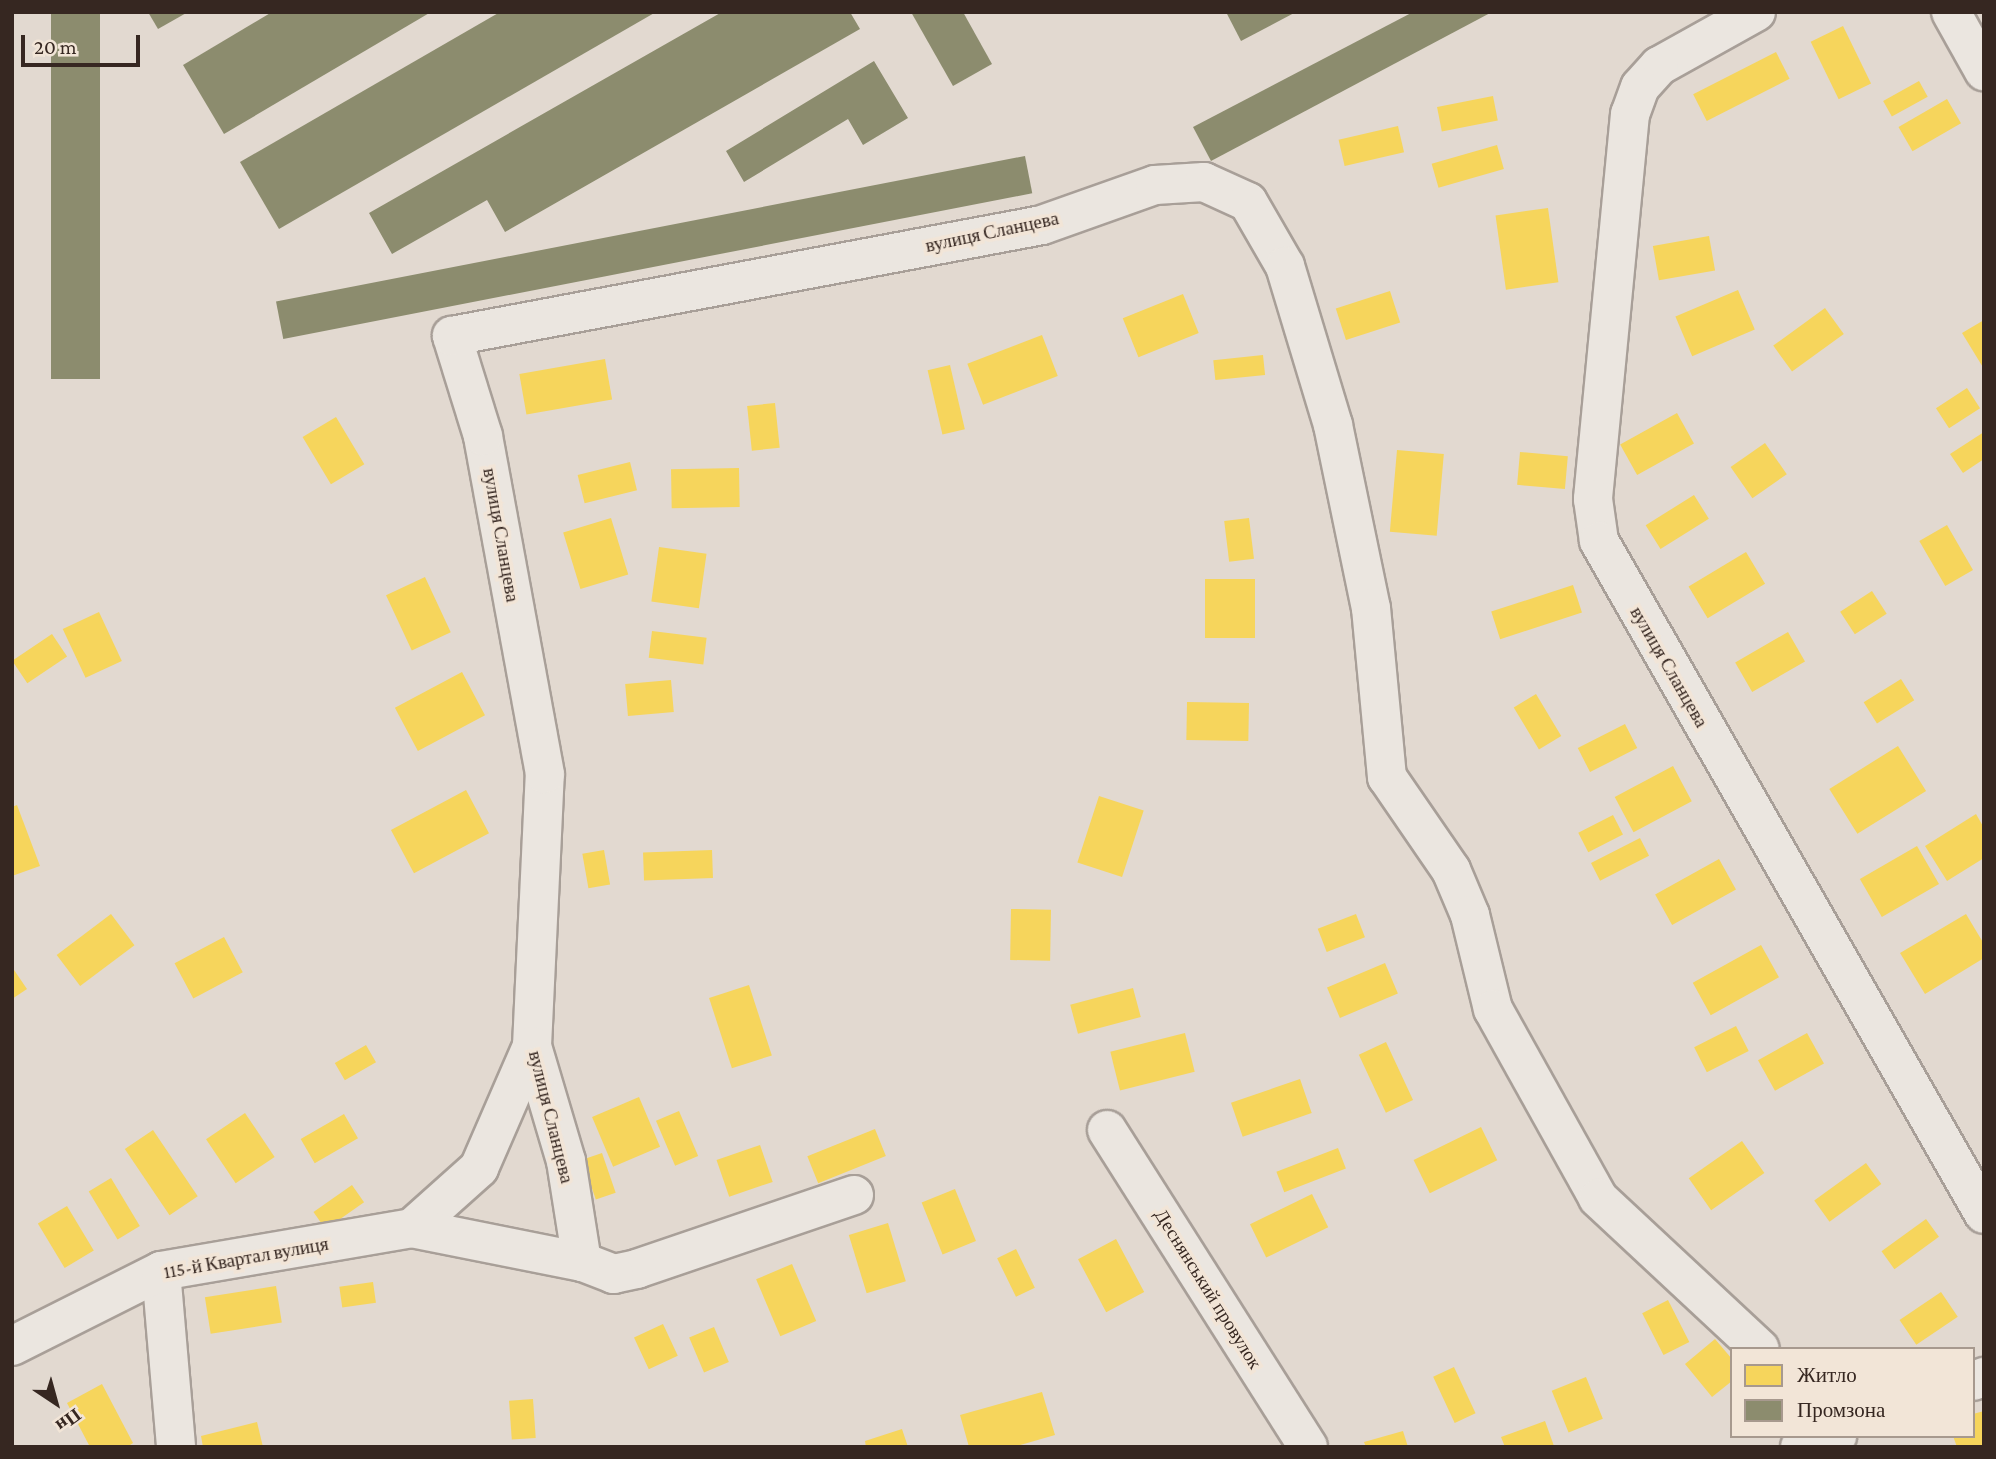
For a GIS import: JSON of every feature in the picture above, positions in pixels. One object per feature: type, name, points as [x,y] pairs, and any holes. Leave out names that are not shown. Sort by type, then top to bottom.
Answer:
[{"type":"street","name":"вулиця Сланцева","points":[[1756,12],[1659,66],[1640,87],[1630,114],[1592,499],[1599,541],[1984,1214]]},
{"type":"street","points":[[1951,12],[1984,71]]},
{"type":"street","name":"вулиця Сланцева","points":[[582,1262],[566,1161],[532,1046],[545,774],[483,436],[452,336],[1042,225],[1155,185],[1204,182],[1248,202],[1285,266],[1333,425],[1371,608],[1387,777],[1451,870],[1470,915],[1493,1009],[1598,1199],[1758,1347]]},
{"type":"street","points":[[412,1228],[479,1168],[532,1046]]},
{"type":"street","name":"Деснянський провулок","points":[[1107,1130],[1308,1447]]},
{"type":"street","points":[[582,1262],[614,1274],[637,1269],[855,1195]]},
{"type":"street","name":"115-й Квартал вулиця","points":[[12,1346],[161,1271],[412,1228],[582,1262]]},
{"type":"street","points":[[161,1271],[176,1447]]},
{"type":"street","points":[[1800,1447],[1830,1438]]},
{"type":"building: Житло","points":[[1843,26],[1871,84],[1839,99],[1811,42]]},
{"type":"building: Житло","points":[[1776,52],[1790,79],[1707,121],[1693,94]]},
{"type":"building: Житло","points":[[1919,81],[1928,97],[1892,117],[1883,101]]},
{"type":"building: Житло","points":[[1493,96],[1498,121],[1442,131],[1437,107]]},
{"type":"building: Житло","points":[[1947,99],[1961,123],[1913,151],[1899,127]]},
{"type":"building: Житло","points":[[1398,126],[1404,152],[1345,166],[1339,140]]},
{"type":"building: Житло","points":[[1497,145],[1504,169],[1439,188],[1432,164]]},
{"type":"building: Житло","points":[[1548,208],[1558,282],[1506,290],[1496,215]]},
{"type":"building: Житло","points":[[1709,236],[1715,270],[1659,280],[1653,246]]},
{"type":"building: Житло","points":[[1738,290],[1755,330],[1692,356],[1675,317]]},
{"type":"building: Житло","points":[[1390,291],[1400,322],[1346,340],[1336,309]]},
{"type":"building: Житло","points":[[1183,294],[1199,333],[1138,357],[1123,318]]},
{"type":"building: Житло","points":[[1825,308],[1844,334],[1792,372],[1773,346]]},
{"type":"building: Житло","points":[[1984,320],[1984,369],[1962,333]]},
{"type":"building: Житло","points":[[1042,335],[1058,376],[983,405],[967,364]]},
{"type":"building: Житло","points":[[1263,355],[1265,375],[1215,380],[1213,360]]},
{"type":"building: Житло","points":[[605,359],[612,399],[526,414],[519,374]]},
{"type":"building: Житло","points":[[950,365],[965,429],[942,434],[928,370]]},
{"type":"building: Житло","points":[[1967,388],[1980,408],[1949,428],[1936,408]]},
{"type":"building: Житло","points":[[775,403],[780,448],[752,451],[747,406]]},
{"type":"building: Житло","points":[[1677,413],[1694,444],[1637,475],[1620,445]]},
{"type":"building: Житло","points":[[336,417],[364,464],[331,484],[303,437]]},
{"type":"building: Житло","points":[[1984,432],[1984,459],[1963,473],[1950,454]]},
{"type":"building: Житло","points":[[1765,443],[1787,474],[1752,498],[1731,467]]},
{"type":"building: Житло","points":[[1397,450],[1444,454],[1437,536],[1390,532]]},
{"type":"building: Житло","points":[[1520,452],[1568,456],[1565,489],[1517,485]]},
{"type":"building: Житло","points":[[630,462],[637,490],[585,503],[578,475]]},
{"type":"building: Житло","points":[[739,468],[740,507],[672,508],[671,469]]},
{"type":"building: Житло","points":[[1694,495],[1709,519],[1660,549],[1646,525]]},
{"type":"building: Житло","points":[[611,518],[628,574],[580,589],[563,533]]},
{"type":"building: Житло","points":[[1249,518],[1254,559],[1229,562],[1224,521]]},
{"type":"building: Житло","points":[[1947,525],[1973,570],[1945,586],[1919,541]]},
{"type":"building: Житло","points":[[659,547],[707,554],[699,608],[651,601]]},
{"type":"building: Житло","points":[[1746,552],[1765,584],[1708,618],[1689,587]]},
{"type":"building: Житло","points":[[425,577],[451,632],[412,650],[386,595]]},
{"type":"building: Житло","points":[[1205,579],[1255,579],[1255,638],[1205,638]]},
{"type":"building: Житло","points":[[1573,585],[1582,613],[1500,639],[1491,612]]},
{"type":"building: Житло","points":[[1872,591],[1887,614],[1855,634],[1840,612]]},
{"type":"building: Житло","points":[[99,612],[122,661],[86,678],[63,629]]},
{"type":"building: Житло","points":[[652,631],[707,638],[703,665],[649,658]]},
{"type":"building: Житло","points":[[1788,632],[1805,661],[1752,692],[1735,662]]},
{"type":"building: Житло","points":[[52,634],[67,656],[27,683],[12,661]]},
{"type":"building: Житло","points":[[462,672],[485,715],[418,751],[395,708]]},
{"type":"building: Житло","points":[[1901,679],[1914,700],[1877,724],[1864,702]]},
{"type":"building: Житло","points":[[671,680],[674,712],[628,716],[625,684]]},
{"type":"building: Житло","points":[[1536,694],[1561,736],[1539,749],[1514,707]]},
{"type":"building: Житло","points":[[1187,702],[1249,703],[1248,741],[1186,740]]},
{"type":"building: Житло","points":[[1625,724],[1637,748],[1590,772],[1578,748]]},
{"type":"building: Житло","points":[[1898,746],[1926,791],[1857,834],[1829,789]]},
{"type":"building: Житло","points":[[1673,766],[1692,801],[1634,832],[1615,797]]},
{"type":"building: Житло","points":[[466,790],[489,833],[414,873],[391,830]]},
{"type":"building: Житло","points":[[1099,796],[1144,811],[1122,877],[1077,863]]},
{"type":"building: Житло","points":[[17,805],[40,866],[12,876],[12,807]]},
{"type":"building: Житло","points":[[1976,814],[1984,828],[1984,858],[1947,881],[1925,846]]},
{"type":"building: Житло","points":[[1613,815],[1623,835],[1588,852],[1578,833]]},
{"type":"building: Житло","points":[[1640,838],[1649,856],[1600,881],[1591,863]]},
{"type":"building: Житло","points":[[1917,846],[1939,884],[1882,917],[1860,879]]},
{"type":"building: Житло","points":[[604,850],[610,884],[588,888],[582,854]]},
{"type":"building: Житло","points":[[712,850],[713,878],[644,880],[643,852]]},
{"type":"building: Житло","points":[[1719,859],[1736,890],[1672,925],[1655,894]]},
{"type":"building: Житло","points":[[1011,909],[1051,910],[1050,961],[1010,960]]},
{"type":"building: Житло","points":[[111,914],[134,945],[80,986],[57,955]]},
{"type":"building: Житло","points":[[1356,914],[1365,937],[1327,952],[1318,929]]},
{"type":"building: Житло","points":[[1966,914],[1984,944],[1984,958],[1925,994],[1900,953]]},
{"type":"building: Житло","points":[[224,937],[243,972],[193,999],[175,963]]},
{"type":"building: Житло","points":[[1761,945],[1779,977],[1711,1015],[1693,983]]},
{"type":"building: Житло","points":[[1385,963],[1398,993],[1340,1018],[1327,988]]},
{"type":"building: Житло","points":[[12,967],[27,989],[12,999]]},
{"type":"building: Житло","points":[[749,985],[772,1055],[732,1068],[709,998]]},
{"type":"building: Житло","points":[[1133,988],[1141,1017],[1078,1034],[1070,1005]]},
{"type":"building: Житло","points":[[1736,1026],[1749,1051],[1707,1072],[1694,1047]]},
{"type":"building: Житло","points":[[1185,1033],[1195,1072],[1120,1090],[1110,1052]]},
{"type":"building: Житло","points":[[1807,1033],[1824,1064],[1775,1091],[1758,1060]]},
{"type":"building: Житло","points":[[1386,1042],[1413,1100],[1386,1113],[1359,1055]]},
{"type":"building: Житло","points":[[366,1045],[376,1062],[345,1080],[335,1063]]},
{"type":"building: Житло","points":[[1300,1079],[1312,1113],[1243,1137],[1231,1103]]},
{"type":"building: Житло","points":[[639,1097],[660,1147],[613,1167],[592,1117]]},
{"type":"building: Житло","points":[[679,1111],[698,1156],[675,1166],[656,1121]]},
{"type":"building: Житло","points":[[245,1113],[275,1157],[236,1183],[206,1139]]},
{"type":"building: Житло","points":[[344,1114],[358,1138],[315,1163],[301,1139]]},
{"type":"building: Житло","points":[[1481,1127],[1497,1160],[1430,1193],[1414,1160]]},
{"type":"building: Житло","points":[[875,1129],[886,1156],[818,1183],[807,1156]]},
{"type":"building: Житло","points":[[153,1130],[198,1196],[170,1215],[125,1149]]},
{"type":"building: Житло","points":[[1742,1141],[1764,1173],[1711,1210],[1689,1178]]},
{"type":"building: Житло","points":[[760,1145],[773,1182],[729,1197],[717,1160]]},
{"type":"building: Житло","points":[[1338,1148],[1346,1169],[1284,1192],[1276,1172]]},
{"type":"building: Житло","points":[[602,1153],[616,1193],[596,1200],[582,1160]]},
{"type":"building: Житло","points":[[1866,1163],[1881,1184],[1830,1222],[1814,1201]]},
{"type":"building: Житло","points":[[111,1178],[140,1226],[118,1239],[89,1191]]},
{"type":"building: Житло","points":[[352,1185],[364,1202],[326,1229],[313,1212]]},
{"type":"building: Житло","points":[[955,1189],[976,1241],[943,1254],[922,1202]]},
{"type":"building: Житло","points":[[1312,1194],[1328,1227],[1266,1258],[1250,1224]]},
{"type":"building: Житло","points":[[67,1206],[94,1251],[65,1268],[38,1224]]},
{"type":"building: Житло","points":[[1926,1219],[1939,1237],[1894,1269],[1882,1251]]},
{"type":"building: Житло","points":[[888,1223],[906,1281],[867,1293],[849,1235]]},
{"type":"building: Житло","points":[[1116,1239],[1144,1292],[1106,1312],[1078,1259]]},
{"type":"building: Житло","points":[[1016,1249],[1035,1288],[1016,1297],[997,1258]]},
{"type":"building: Житло","points":[[792,1264],[816,1321],[780,1336],[756,1279]]},
{"type":"building: Житло","points":[[373,1282],[376,1303],[342,1308],[339,1287]]},
{"type":"building: Житло","points":[[276,1286],[282,1323],[211,1334],[205,1297]]},
{"type":"building: Житло","points":[[1941,1292],[1958,1317],[1916,1345],[1900,1320]]},
{"type":"building: Житло","points":[[1668,1300],[1689,1342],[1663,1355],[1642,1313]]},
{"type":"building: Житло","points":[[663,1324],[678,1356],[649,1369],[634,1338]]},
{"type":"building: Житло","points":[[714,1327],[729,1362],[704,1373],[689,1338]]},
{"type":"building: Житло","points":[[1715,1339],[1730,1357],[1730,1383],[1712,1397],[1685,1364]]},
{"type":"building: Житло","points":[[1454,1367],[1476,1413],[1455,1423],[1433,1377]]},
{"type":"building: Житло","points":[[1586,1377],[1603,1419],[1569,1433],[1552,1391]]},
{"type":"building: Житло","points":[[102,1384],[133,1443],[127,1447],[90,1447],[67,1403]]},
{"type":"building: Житло","points":[[1042,1392],[1055,1435],[1013,1447],[969,1447],[960,1415]]},
{"type":"building: Житло","points":[[533,1399],[536,1438],[512,1440],[509,1401]]},
{"type":"building: Житло","points":[[1984,1411],[1984,1447],[1957,1447],[1954,1438],[1975,1438],[1975,1413]]},
{"type":"building: Житло","points":[[1545,1421],[1554,1446],[1505,1447],[1501,1437]]},
{"type":"building: Житло","points":[[257,1422],[263,1447],[203,1447],[201,1436]]},
{"type":"building: Житло","points":[[902,1429],[908,1447],[866,1447],[865,1441]]},
{"type":"building: Житло","points":[[1403,1431],[1408,1447],[1366,1447],[1364,1442]]},
{"type":"building: Промзона","points":[[51,12],[100,12],[100,379],[51,379]]},
{"type":"building: Промзона","points":[[148,12],[188,12],[158,29]]},
{"type":"building: Промзона","points":[[272,12],[431,12],[224,134],[183,65]]},
{"type":"building: Промзона","points":[[500,12],[656,12],[279,229],[240,162]]},
{"type":"building: Промзона","points":[[722,12],[850,12],[860,29],[505,232],[487,200],[392,254],[369,213]]},
{"type":"building: Промзона","points":[[911,12],[963,12],[992,64],[953,86]]},
{"type":"building: Промзона","points":[[1226,12],[1296,12],[1241,41]]},
{"type":"building: Промзона","points":[[1413,12],[1492,12],[1211,161],[1193,127]]},
{"type":"building: Промзона","points":[[874,61],[908,118],[863,145],[848,119],[744,182],[726,151]]},
{"type":"building: Промзона","points":[[1025,156],[1032,193],[283,339],[276,302]]}]
